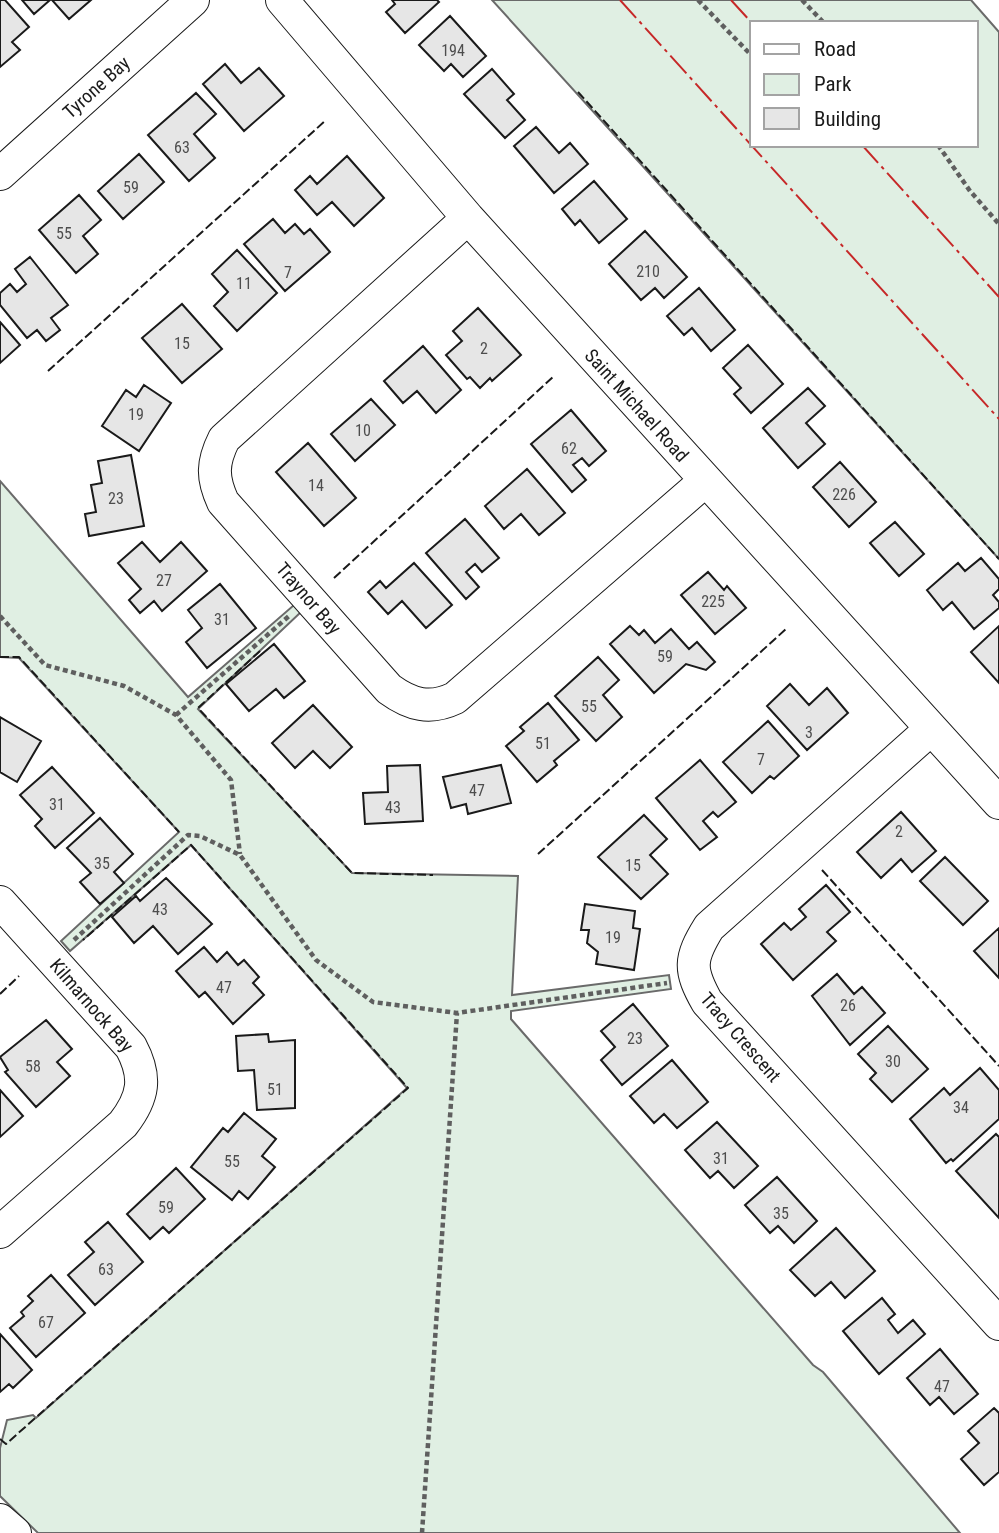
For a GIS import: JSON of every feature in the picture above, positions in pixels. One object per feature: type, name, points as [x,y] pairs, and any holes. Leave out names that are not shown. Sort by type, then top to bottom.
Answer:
[{"type":"street","name":"Tyrone Bay","points":[[0,174],[193,0]]},
{"type":"street","name":"Saint Michael Road","points":[[282,0],[468,218],[999,803]]},
{"type":"street","name":"Traynor Bay","points":[[468,218],[224,439],[213,467],[215,485],[223,502],[389,690],[405,701],[424,706],[441,705],[455,698],[705,481]]},
{"type":"street","name":"Tracy Crescent","points":[[931,729],[709,928],[696,948],[692,969],[707,1002],[999,1324]]},
{"type":"street","name":"Kilmarnock Bay","points":[[0,902],[131,1047],[141,1065],[143,1089],[135,1109],[123,1124],[0,1232]]},
{"type":"street","points":[[0,1520],[15,1533]]},
{"type":"path","points":[[698,0],[750,54]]},
{"type":"path","points":[[802,0],[822,21]]},
{"type":"path","points":[[939,147],[970,191],[999,224]]},
{"type":"path","points":[[176,715],[309,598]]},
{"type":"path","points":[[0,616],[45,665],[124,686],[176,715],[231,780],[240,855]]},
{"type":"path","points":[[53,959],[188,835],[200,836],[240,855],[316,960],[373,1002],[457,1013],[672,982],[692,969]]},
{"type":"path","points":[[422,1533],[457,1013]]},
{"type":"green space","points":[[492,0],[971,0],[999,32],[999,559]]},
{"type":"green space","points":[[0,481],[188,697],[294,605],[301,612],[198,709],[352,873],[518,876],[512,995],[669,975],[671,989],[511,1011],[511,1019],[813,1365],[823,1372],[960,1533],[38,1533],[0,1496],[0,1448],[7,1420],[33,1415],[36,1418],[407,1088],[191,845],[70,951],[61,941],[179,832],[19,658],[0,657]]},
{"type":"building","points":[[0,0],[5,0],[29,27],[12,42],[20,50],[0,67]]},
{"type":"building","points":[[22,0],[50,0],[34,14]]},
{"type":"building","points":[[52,0],[91,0],[69,19]]},
{"type":"building","points":[[392,0],[439,2],[405,33],[386,12],[395,4]]},
{"type":"building","points":[[450,16],[486,56],[463,77],[451,64],[444,71],[419,45]]},
{"type":"building","points":[[225,64],[241,83],[259,68],[284,96],[244,131],[203,84]]},
{"type":"building","points":[[492,69],[514,94],[507,100],[525,120],[505,138],[464,94]]},
{"type":"building","points":[[196,93],[216,114],[194,134],[215,158],[189,181],[148,135]]},
{"type":"building","points":[[536,127],[559,153],[570,143],[588,164],[554,193],[514,146]]},
{"type":"building","points":[[139,154],[164,182],[123,219],[98,191]]},
{"type":"building","points":[[347,156],[384,198],[354,226],[332,202],[317,215],[295,190],[310,176],[317,184]]},
{"type":"building","points":[[594,181],[627,219],[599,243],[580,220],[575,225],[562,209]]},
{"type":"building","points":[[79,195],[101,220],[83,236],[98,254],[76,273],[39,230]]},
{"type":"building","points":[[273,219],[285,233],[295,224],[304,234],[310,229],[330,252],[285,291],[244,244]]},
{"type":"building","points":[[645,231],[687,277],[664,298],[655,288],[641,300],[609,264]]},
{"type":"building","points":[[237,250],[277,293],[237,331],[214,306],[228,292],[212,274]]},
{"type":"building","points":[[30,257],[68,305],[51,318],[60,330],[46,341],[37,330],[27,338],[0,305],[0,293],[10,284],[17,292],[26,284],[15,269]]},
{"type":"building","points":[[699,288],[735,330],[711,351],[692,328],[684,335],[667,316]]},
{"type":"building","points":[[182,304],[222,349],[182,383],[142,338]]},
{"type":"building","points":[[478,308],[521,355],[480,388],[470,377],[467,379],[446,355],[462,341],[453,331]]},
{"type":"building","points":[[0,322],[20,345],[0,363]]},
{"type":"building","points":[[748,345],[783,384],[751,413],[734,394],[741,388],[723,368]]},
{"type":"building","points":[[423,346],[461,390],[436,413],[417,391],[403,403],[384,381]]},
{"type":"building","points":[[144,385],[171,403],[139,451],[102,426],[126,390],[136,397]]},
{"type":"building","points":[[808,388],[825,406],[806,423],[825,444],[798,468],[763,428]]},
{"type":"building","points":[[371,399],[395,425],[355,461],[331,434]]},
{"type":"building","points":[[571,410],[606,451],[589,466],[582,458],[573,465],[586,480],[572,492],[531,444]]},
{"type":"building","points":[[308,443],[356,498],[324,526],[276,472]]},
{"type":"building","points":[[131,455],[144,526],[89,536],[85,514],[96,512],[91,485],[102,483],[98,461]]},
{"type":"building","points":[[840,462],[876,502],[849,527],[813,487]]},
{"type":"building","points":[[527,469],[565,513],[539,535],[521,514],[504,529],[485,506]]},
{"type":"building","points":[[465,519],[499,558],[482,572],[475,564],[466,572],[479,587],[466,599],[426,553]]},
{"type":"building","points":[[895,522],[924,554],[899,576],[870,543]]},
{"type":"building","points":[[142,542],[160,562],[181,542],[207,571],[162,611],[154,601],[140,613],[129,600],[141,589],[118,563]]},
{"type":"building","points":[[981,558],[999,579],[999,589],[993,595],[999,602],[999,608],[974,629],[952,602],[943,610],[927,590],[958,563],[965,571]]},
{"type":"building","points":[[414,563],[452,605],[426,628],[402,601],[388,614],[368,592],[380,581],[386,588]]},
{"type":"building","points":[[708,572],[724,590],[727,586],[746,608],[715,634],[681,595]]},
{"type":"building","points":[[220,584],[256,628],[207,668],[186,642],[202,628],[188,610]]},
{"type":"building","points":[[630,626],[639,635],[644,630],[655,643],[671,629],[689,649],[697,642],[715,662],[706,670],[686,664],[654,693],[610,644]]},
{"type":"building","points":[[999,626],[999,683],[971,652]]},
{"type":"building","points":[[274,644],[305,681],[284,698],[276,689],[249,711],[226,684]]},
{"type":"building","points":[[598,657],[619,680],[603,695],[622,717],[596,741],[555,696]]},
{"type":"building","points":[[790,684],[809,705],[827,688],[848,713],[807,750],[767,706]]},
{"type":"building","points":[[548,703],[579,740],[554,761],[557,765],[537,782],[506,746],[524,731],[520,727]]},
{"type":"building","points":[[313,705],[352,747],[330,768],[313,751],[295,768],[272,743]]},
{"type":"building","points":[[0,717],[41,741],[17,782],[0,772]]},
{"type":"building","points":[[768,721],[799,756],[774,779],[770,776],[752,793],[723,762]]},
{"type":"building","points":[[700,760],[736,802],[718,817],[713,812],[703,821],[717,837],[700,850],[656,798]]},
{"type":"building","points":[[420,765],[423,821],[365,824],[363,793],[388,792],[387,766]]},
{"type":"building","points":[[501,765],[511,803],[468,814],[466,804],[451,808],[443,777]]},
{"type":"building","points":[[52,767],[94,813],[55,848],[35,826],[42,819],[20,795]]},
{"type":"building","points":[[901,812],[936,851],[912,872],[901,859],[881,878],[857,852]]},
{"type":"building","points":[[644,815],[667,839],[650,855],[668,874],[641,899],[598,857]]},
{"type":"building","points":[[100,818],[133,854],[114,872],[124,883],[100,904],[80,882],[91,873],[67,848]]},
{"type":"building","points":[[945,857],[988,901],[963,925],[920,881]]},
{"type":"building","points":[[166,878],[212,924],[178,954],[153,926],[134,943],[112,917],[136,896],[140,901]]},
{"type":"building","points":[[826,885],[850,912],[827,932],[836,941],[793,980],[761,944],[784,923],[791,930],[806,917],[799,909]]},
{"type":"building","points":[[585,904],[635,911],[633,928],[640,929],[634,970],[596,964],[598,952],[587,943],[589,930],[581,930]]},
{"type":"building","points":[[999,928],[999,978],[974,951]]},
{"type":"building","points":[[204,947],[217,962],[227,952],[238,965],[244,960],[259,977],[253,983],[264,995],[233,1024],[205,992],[199,997],[176,971]]},
{"type":"building","points":[[837,974],[854,994],[862,987],[885,1013],[850,1045],[812,996]]},
{"type":"building","points":[[633,1004],[668,1046],[622,1085],[601,1060],[615,1047],[601,1031]]},
{"type":"building","points":[[46,1020],[72,1049],[57,1062],[70,1076],[36,1107],[5,1072],[8,1070],[0,1057]]},
{"type":"building","points":[[888,1026],[928,1069],[892,1102],[870,1079],[876,1073],[858,1054]]},
{"type":"building","points":[[268,1034],[269,1042],[295,1040],[295,1108],[257,1110],[254,1070],[238,1071],[236,1036]]},
{"type":"building","points":[[672,1060],[708,1102],[677,1128],[664,1114],[654,1123],[630,1096]]},
{"type":"building","points":[[980,1068],[999,1090],[999,1119],[953,1161],[951,1159],[946,1163],[910,1119],[944,1088],[950,1095]]},
{"type":"building","points":[[0,1090],[23,1116],[0,1137]]},
{"type":"building","points":[[244,1113],[276,1139],[262,1156],[275,1167],[248,1199],[239,1191],[232,1200],[191,1167],[223,1128],[228,1132]]},
{"type":"building","points":[[717,1122],[758,1166],[734,1188],[718,1171],[710,1178],[685,1150]]},
{"type":"building","points":[[996,1134],[999,1137],[999,1218],[956,1171]]},
{"type":"building","points":[[176,1168],[205,1199],[169,1233],[163,1227],[150,1239],[127,1214]]},
{"type":"building","points":[[777,1177],[817,1221],[794,1243],[778,1226],[770,1233],[745,1205]]},
{"type":"building","points":[[108,1222],[143,1262],[95,1305],[68,1275],[94,1252],[85,1242]]},
{"type":"building","points":[[836,1228],[875,1271],[845,1298],[831,1282],[815,1296],[790,1270]]},
{"type":"building","points":[[51,1275],[85,1313],[36,1357],[10,1328],[24,1316],[21,1312],[33,1301],[28,1296]]},
{"type":"building","points":[[882,1298],[895,1314],[888,1320],[898,1333],[913,1320],[925,1334],[879,1374],[843,1331]]},
{"type":"building","points":[[0,1334],[32,1370],[13,1388],[9,1384],[0,1392]]},
{"type":"building","points":[[940,1349],[978,1394],[954,1414],[939,1397],[930,1405],[907,1378]]},
{"type":"building","points":[[994,1408],[999,1413],[999,1472],[984,1485],[961,1459],[979,1443],[968,1431]]},
{"type":"fence","points":[[578,92],[999,559]]},
{"type":"fence","points":[[48,371],[325,121]]},
{"type":"fence","points":[[334,578],[554,376]]},
{"type":"fence","points":[[538,854],[786,629]]},
{"type":"fence","points":[[260,651],[198,708],[352,873],[433,875]]},
{"type":"fence","points":[[0,657],[19,657],[179,832]]},
{"type":"fence","points":[[0,1439],[6,1444],[408,1088],[191,845],[83,940]]},
{"type":"fence","points":[[822,870],[999,1066]]},
{"type":"fence","points":[[0,994],[19,976]]},
{"type":"power","points":[[620,0],[750,144]]},
{"type":"power","points":[[731,0],[750,21]]},
{"type":"power","points":[[753,147],[999,419]]},
{"type":"power","points":[[864,147],[999,297]]}]
